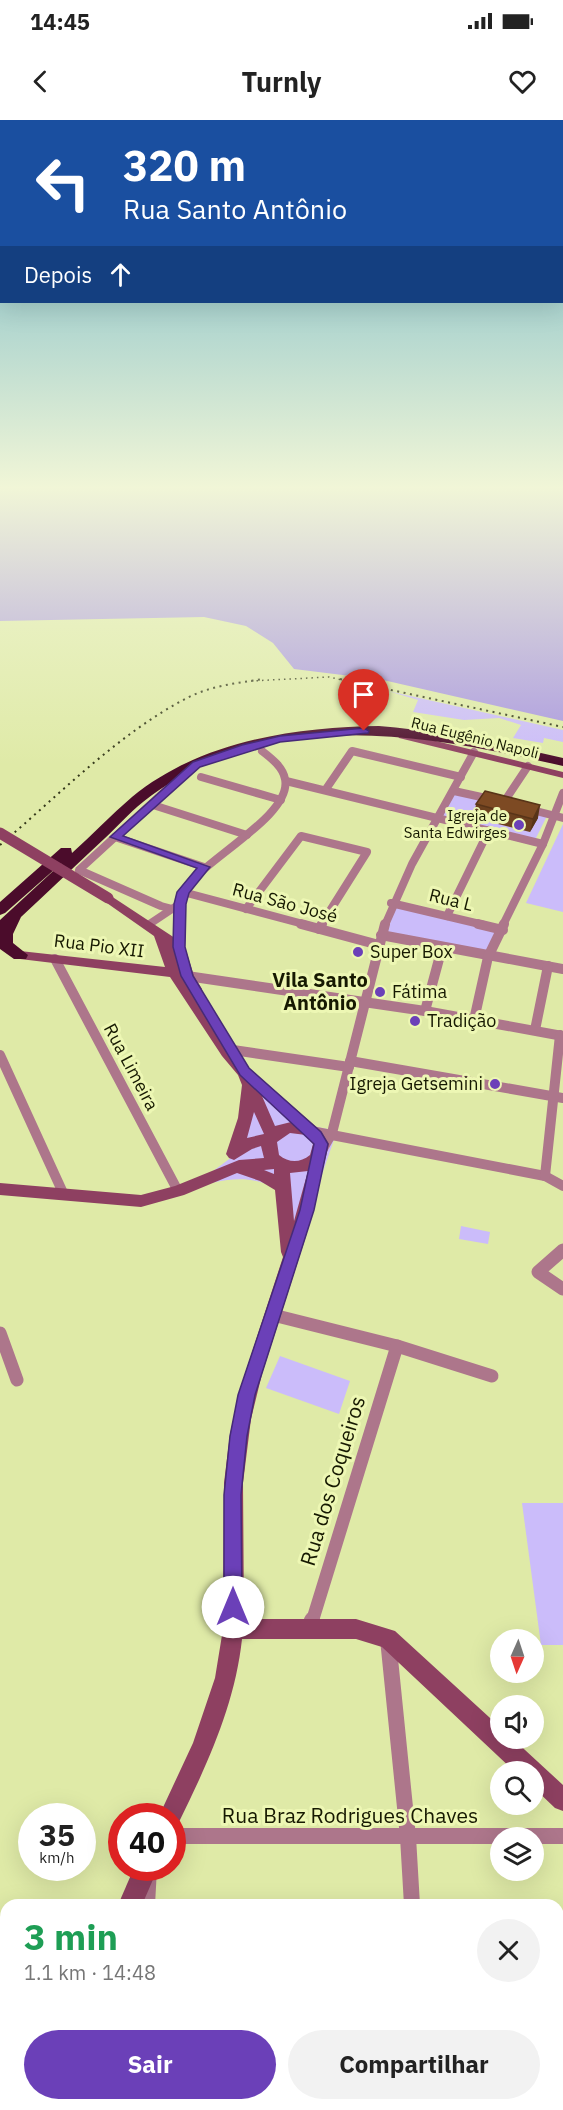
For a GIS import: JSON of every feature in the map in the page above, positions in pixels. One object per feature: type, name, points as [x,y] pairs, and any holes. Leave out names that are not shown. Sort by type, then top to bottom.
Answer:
[{"type":"highway","points":[[0,910],[124,796],[147,778],[181,759],[235,738],[269,730],[340,722],[438,726],[563,751]]},
{"type":"highway","points":[[0,929],[85,848],[159,783],[199,771],[272,741],[345,732],[414,733],[563,762]]},
{"type":"highway","points":[[85,848],[100,839],[116,837]]},
{"type":"highway","points":[[17,914],[5,934],[5,945],[20,954]]},
{"type":"highway","points":[[0,959],[20,954]]},
{"type":"street","name":"Rua Eugênio Napoli","points":[[345,732],[401,736],[563,775]]},
{"type":"street","points":[[181,975],[177,908],[183,892],[204,867],[247,835],[281,800],[286,781],[278,763],[262,751]]},
{"type":"street","points":[[326,789],[352,751],[461,777]]},
{"type":"street","points":[[235,1161],[303,1167],[320,1154],[332,1133],[380,940],[392,903],[436,816],[454,791],[474,752]]},
{"type":"street","points":[[504,802],[528,766]]},
{"type":"street","points":[[177,908],[79,870],[153,805],[168,788],[199,771],[281,800]]},
{"type":"street","points":[[286,781],[543,844]]},
{"type":"street","points":[[454,791],[563,818]]},
{"type":"street","points":[[474,1020],[488,957],[543,844],[552,815],[563,793]]},
{"type":"street","points":[[153,805],[247,835]]},
{"type":"street","points":[[447,916],[489,830]]},
{"type":"street","points":[[0,833],[108,898],[179,947]]},
{"type":"street","points":[[246,909],[301,836],[367,852],[319,928]]},
{"type":"street","points":[[116,837],[204,867]]},
{"type":"street","name":"Rua São José","points":[[183,892],[319,928],[563,969]]},
{"type":"street","name":"Rua L","points":[[392,903],[503,930]]},
{"type":"street","points":[[148,925],[177,908]]},
{"type":"street","points":[[160,934],[181,975],[246,1078],[272,1137],[268,1152],[279,1164],[290,1258]]},
{"type":"street","points":[[425,1011],[442,948]]},
{"type":"street","name":"Rua Pio XII","points":[[20,954],[425,1011],[561,1035]]},
{"type":"street","name":"Rua Limeira","points":[[55,959],[178,1191]]},
{"type":"street","points":[[535,1030],[548,966]]},
{"type":"street","points":[[545,1176],[557,1097],[561,1035]]},
{"type":"street","points":[[230,1051],[350,1064],[557,1097]]},
{"type":"street","points":[[0,1055],[64,1195]]},
{"type":"street","points":[[235,1161],[246,1118],[246,1078]]},
{"type":"street","points":[[176,1803],[198,1759],[227,1669],[233,1629],[232,1495],[238,1436],[246,1395],[307,1210],[320,1154],[320,1141],[246,1078]]},
{"type":"street","points":[[0,1189],[141,1201],[178,1191],[214,1175],[235,1161],[247,1144],[272,1137],[288,1127],[332,1133],[545,1176],[563,1186]]},
{"type":"street","points":[[235,1161],[283,1187]]},
{"type":"street","points":[[563,1250],[538,1272],[563,1289]]},
{"type":"street","points":[[273,1314],[397,1346],[492,1376]]},
{"type":"street","points":[[0,1333],[17,1380]]},
{"type":"street","name":"Rua dos Coqueiros","points":[[310,1628],[397,1346]]},
{"type":"street","points":[[233,1629],[356,1629],[388,1638],[521,1761]]},
{"type":"street","points":[[388,1638],[408,1837],[412,1899]]},
{"type":"street","points":[[544,1782],[563,1800]]},
{"type":"street","name":"Rua Braz Rodrigues Chaves","points":[[186,1836],[563,1836]]},
{"type":"street","points":[[133,1899],[141,1881]]},
{"type":"street","points":[[147,1881],[147,1899]]},
{"type":"shaded area","points":[[0,579],[563,579],[563,721],[383,680],[294,669],[273,643],[246,626],[204,617],[0,621]]},
{"type":"shaded area","points":[[388,691],[563,730],[563,742],[544,738],[543,743],[513,738],[521,725],[499,718],[464,720],[413,712],[418,700]]},
{"type":"shaded area","points":[[460,793],[547,816],[535,840],[437,814],[450,794]]},
{"type":"shaded area","points":[[563,824],[563,912],[526,903]]},
{"type":"shaded area","points":[[395,905],[497,930],[487,954],[387,934]]},
{"type":"shaded area","points":[[246,1072],[313,1126],[337,1131],[292,1261],[276,1189],[244,1179],[222,1181],[189,1189],[236,1154]]},
{"type":"shaded area","points":[[461,1226],[490,1232],[488,1244],[459,1239]]},
{"type":"shaded area","points":[[280,1356],[350,1381],[339,1414],[266,1388]]},
{"type":"shaded area","points":[[522,1503],[563,1503],[563,1645],[544,1645],[544,1629],[539,1629]]},
{"type":"building","points":[[485,791],[540,805],[533,819],[476,804]]},
{"type":"railway","points":[[251,681],[329,677],[347,681]]},
{"type":"railway","points":[[0,845],[90,766],[162,712],[205,691],[224,685],[263,679]]},
{"type":"railway","points":[[340,679],[563,727]]},
{"type":"place","name":"Igreja de Santa Edwirges","points":[[519,825]]},
{"type":"place","name":"Super Box","points":[[358,952]]},
{"type":"place","name":"Fátima","points":[[380,992]]},
{"type":"place","name":"Tradição","points":[[415,1021]]},
{"type":"place","name":"Igreja Getsemini","points":[[495,1084]]},
{"type":"district","name":"Vila Santo Antônio","points":[[320,992]]},
{"type":"route","points":[[233,1607],[232,1495],[238,1436],[246,1395],[307,1210],[321,1144],[314,1133],[244,1072],[187,976],[179,947],[180,904],[183,892],[204,867],[116,837],[196,764],[219,755],[280,739],[364,731]]}]
